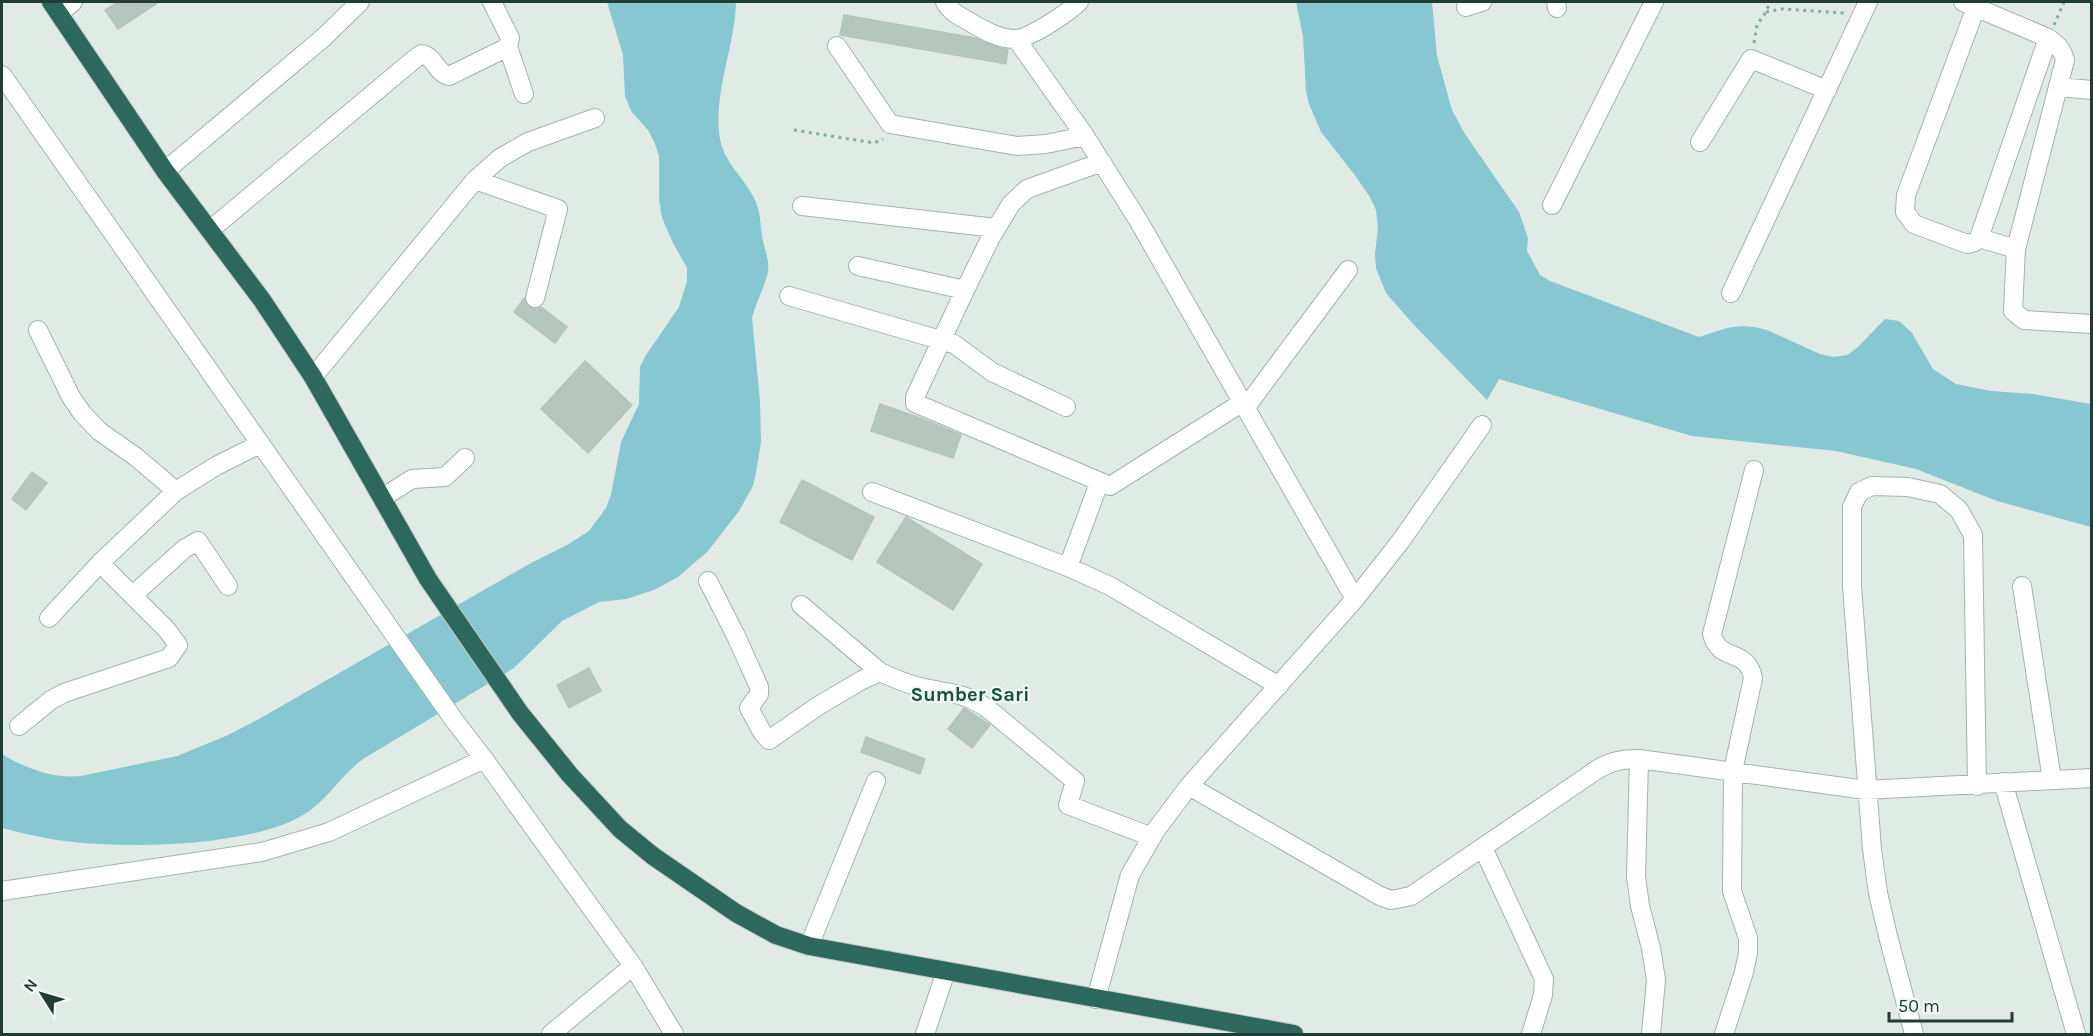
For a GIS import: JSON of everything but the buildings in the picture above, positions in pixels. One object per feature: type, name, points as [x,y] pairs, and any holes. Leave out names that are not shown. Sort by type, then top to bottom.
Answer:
[{"type":"highway","points":[[61,5],[165,171],[262,300],[313,377],[428,579],[520,713],[570,775],[620,829],[653,856],[736,913],[776,935],[809,946],[1294,1035]]},
{"type":"street","points":[[165,171],[323,38],[360,2]]},
{"type":"street","points":[[492,2],[510,38],[508,47],[524,94]]},
{"type":"street","points":[[945,2],[950,9],[972,24],[999,37],[1017,40],[1063,16],[1079,2]]},
{"type":"street","points":[[1552,205],[1654,2]]},
{"type":"street","points":[[2048,38],[1979,238],[1975,242],[1966,244],[1914,224],[1905,212],[1906,195],[1970,4],[2048,38],[2058,44],[2065,60],[2016,249],[2013,311],[2024,320],[2091,324]]},
{"type":"street","points":[[1731,292],[1865,8]]},
{"type":"street","points":[[1017,40],[1102,162],[1355,599]]},
{"type":"street","points":[[837,46],[890,124],[1017,146],[1046,144],[1085,136]]},
{"type":"street","points":[[210,230],[417,57],[422,54],[430,56],[441,73],[449,76],[508,47]]},
{"type":"street","points":[[1700,142],[1751,59],[1827,90]]},
{"type":"street","points":[[2,75],[454,720],[633,966],[674,1035]]},
{"type":"street","points":[[2058,87],[2091,90]]},
{"type":"street","points":[[313,377],[475,180],[500,158],[528,142],[595,118]]},
{"type":"street","points":[[1102,162],[1027,189],[1011,204],[996,228],[941,339],[915,397],[915,403],[1099,483],[1114,485],[1244,405],[1348,270]]},
{"type":"street","points":[[475,180],[558,209],[535,298]]},
{"type":"street","points":[[802,206],[996,228]]},
{"type":"street","points":[[1979,238],[2016,249]]},
{"type":"street","points":[[858,266],[965,290]]},
{"type":"street","points":[[789,297],[941,339],[960,347],[1002,378],[1066,407]]},
{"type":"street","points":[[39,330],[71,397],[82,413],[99,431],[136,457],[176,491]]},
{"type":"street","points":[[1096,999],[1130,875],[1152,837],[1189,786],[1355,599],[1400,542],[1482,425]]},
{"type":"street","points":[[49,618],[100,563],[176,491],[216,466],[260,444]]},
{"type":"street","points":[[382,498],[412,479],[445,477],[465,458]]},
{"type":"street","points":[[1724,1035],[1748,953],[1748,938],[1732,891],[1733,771],[1753,678],[1751,668],[1745,661],[1720,650],[1714,644],[1712,634],[1754,470]]},
{"type":"street","points":[[1068,567],[1099,483]]},
{"type":"street","points":[[1914,1035],[1878,893],[1866,790],[1852,586],[1852,507],[1859,492],[1872,486],[1908,487],[1940,494],[1959,510],[1974,535],[1977,786]]},
{"type":"street","points":[[872,492],[1068,567],[1110,586],[1279,686]]},
{"type":"street","points":[[133,595],[184,549],[198,541],[228,586]]},
{"type":"street","points":[[19,726],[51,700],[64,693],[169,658],[176,650],[178,645],[175,640],[100,563]]},
{"type":"street","points":[[708,581],[759,687],[759,694],[749,708],[769,740],[818,706],[880,672]]},
{"type":"street","points":[[2022,586],[2052,780]]},
{"type":"street","points":[[801,605],[880,672],[903,683],[956,693],[975,700],[987,708],[1075,781],[1068,806],[1152,837]]},
{"type":"street","points":[[2,891],[262,852],[328,832],[484,759]]},
{"type":"street","points":[[1189,786],[1380,896],[1391,900],[1411,896],[1608,763],[1624,759],[1733,771],[1866,790],[1977,786],[2002,782],[2091,778]]},
{"type":"street","points":[[1639,759],[1636,877],[1656,980],[1651,1035]]},
{"type":"street","points":[[809,946],[876,781]]},
{"type":"street","points":[[2002,782],[2076,1035]]},
{"type":"street","points":[[1483,848],[1544,979],[1543,995],[1531,1035]]},
{"type":"street","points":[[551,1035],[633,966]]},
{"type":"street","points":[[925,1035],[946,971]]},
{"type":"path","points":[[1751,59],[1757,26],[1770,2]]},
{"type":"path","points":[[2048,38],[2064,2]]},
{"type":"path","points":[[1766,12],[1782,9],[1865,8]]},
{"type":"path","points":[[794,130],[874,143],[884,138],[890,124]]},
{"type":"water","points":[[607,2],[736,2],[722,83],[719,132],[728,159],[757,205],[768,267],[765,283],[752,318],[760,401],[761,442],[753,486],[739,511],[708,551],[678,577],[654,590],[626,599],[599,602],[562,621],[514,668],[363,759],[312,809],[279,826],[216,840],[144,845],[77,842],[45,838],[2,828],[2,754],[20,764],[60,776],[81,776],[177,756],[226,736],[259,719],[531,563],[567,545],[589,531],[606,508],[611,495],[621,442],[639,404],[640,367],[679,307],[687,281],[687,268],[662,218],[659,199],[659,156],[655,144],[648,130],[631,111],[625,96],[623,55]]},
{"type":"water","points":[[1296,2],[1432,2],[1437,56],[1452,110],[1465,134],[1519,212],[1528,238],[1527,251],[1540,275],[1550,281],[1699,337],[1727,328],[1754,327],[1767,330],[1820,354],[1833,357],[1847,355],[1857,348],[1885,319],[1899,321],[1912,333],[1933,369],[1956,384],[2091,404],[2091,527],[1997,501],[1916,469],[1836,451],[1692,436],[1499,379],[1487,400],[1386,293],[1376,268],[1378,228],[1376,210],[1354,174],[1321,132],[1309,104],[1306,91],[1303,36]]},
{"type":"district","name":"Sumber Sari","points":[[970,694]]}]
